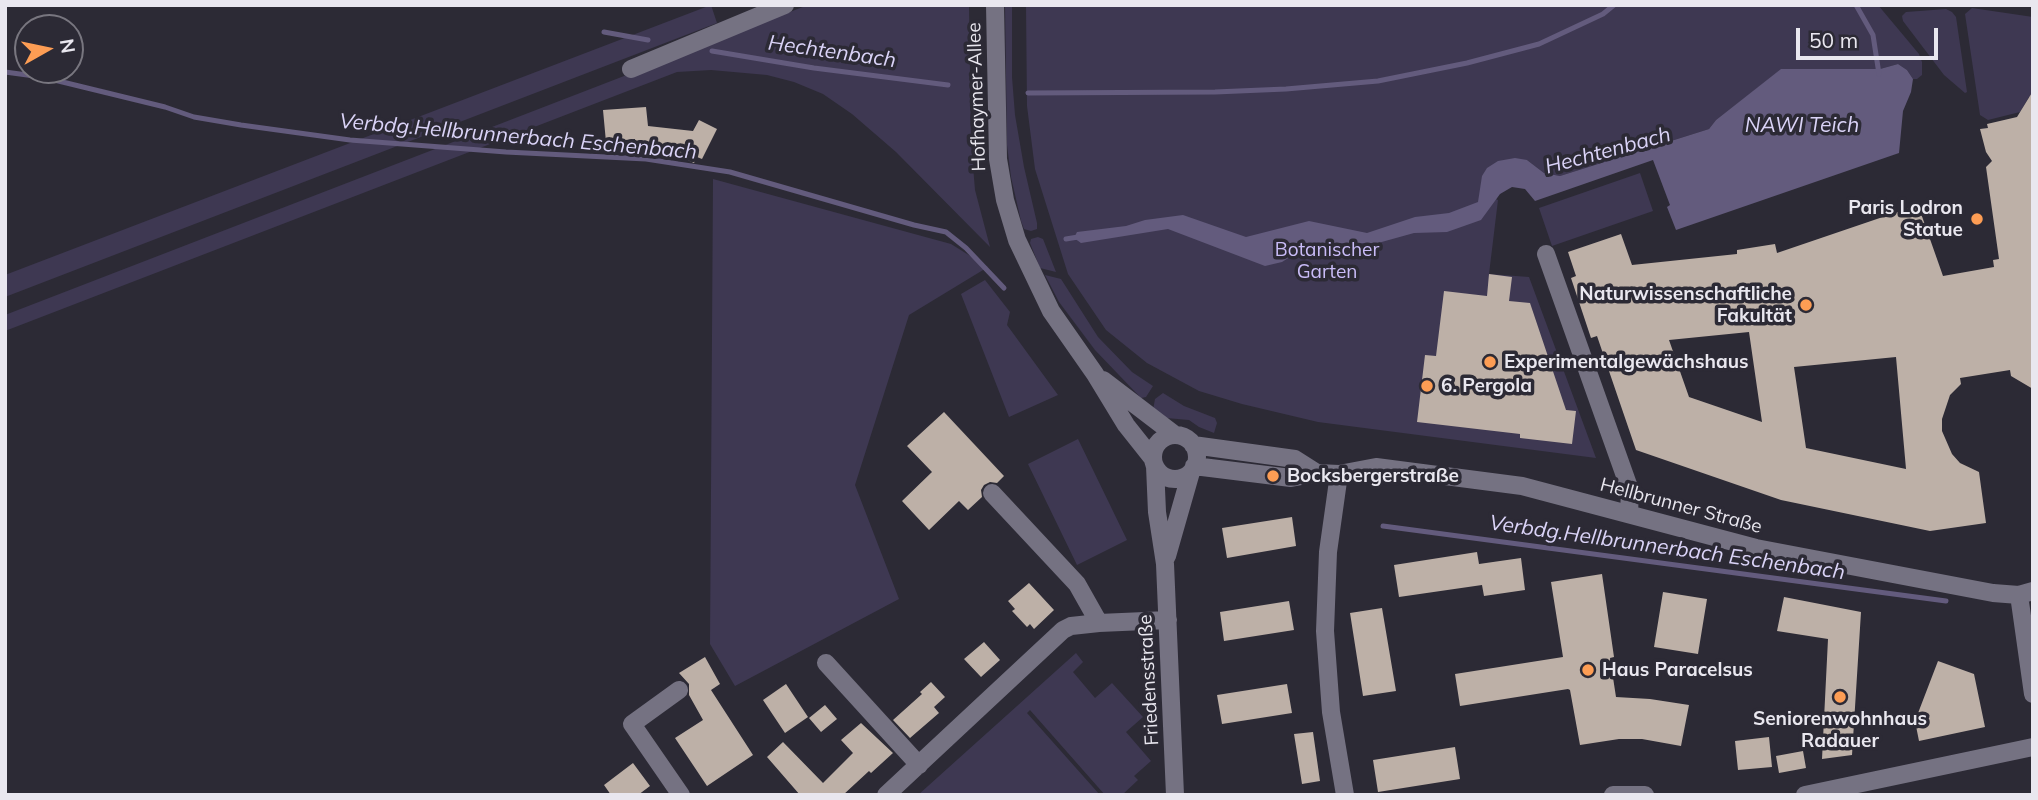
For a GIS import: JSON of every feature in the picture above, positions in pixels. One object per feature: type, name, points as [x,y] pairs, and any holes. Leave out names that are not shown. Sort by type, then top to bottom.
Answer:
[{"type":"street","points":[[631,69],[785,5]]},
{"type":"street","name":"Hofhaymer-Allee","points":[[995,5],[997,148],[1002,189],[1010,222],[1045,301],[1126,425],[1154,462]]},
{"type":"street","points":[[1546,254],[1630,490],[1629,514]]},
{"type":"street","name":"Hofhaymer-Allee","points":[[1095,374],[1175,435]]},
{"type":"street","points":[[1175,435],[1189,439],[1193,445],[1196,452],[1192,469],[1185,476],[1171,478],[1159,471],[1154,462],[1156,445],[1168,436],[1175,435]]},
{"type":"street","name":"Hellbrunner Straße","points":[[1193,445],[1295,459],[1317,472]]},
{"type":"street","name":"Friedensstraße","points":[[1154,462],[1157,512],[1165,564],[1175,795]]},
{"type":"street","name":"Hellbrunner Straße","points":[[1192,469],[1291,478],[1317,472],[1339,474],[1376,467],[1522,486],[1756,548],[1993,593],[2026,593]]},
{"type":"street","name":"Friedensstraße","points":[[1165,564],[1192,469]]},
{"type":"street","points":[[1339,474],[1328,552],[1325,631],[1331,712],[1345,795]]},
{"type":"street","points":[[992,492],[1077,584],[1099,623]]},
{"type":"street","points":[[2026,593],[2033,694]]},
{"type":"street","points":[[886,795],[1063,630],[1071,626],[1099,623],[1168,620]]},
{"type":"street","points":[[826,663],[919,765]]},
{"type":"street","points":[[674,792],[632,724],[679,690]]},
{"type":"street","points":[[1805,795],[2033,747]]},
{"type":"street","points":[[1614,795],[1645,795]]},
{"type":"green space","points":[[711,5],[717,23],[5,297],[5,275]]},
{"type":"green space","points":[[808,5],[969,5],[971,142],[975,190],[990,247],[896,152],[852,114],[823,94],[767,75],[711,70],[677,72],[5,331],[5,315]]},
{"type":"green space","points":[[1005,5],[1012,5],[1015,115],[1037,223],[1037,229],[1031,231],[1024,229],[1021,221],[1007,145]]},
{"type":"green space","name":"Botanischer Garten","points":[[1026,5],[1878,5],[1919,54],[1922,75],[1913,79],[1907,70],[1898,64],[1880,69],[1782,69],[1716,120],[1709,129],[1560,176],[1544,173],[1527,160],[1480,192],[1498,200],[1489,274],[1529,277],[1596,458],[1318,422],[1199,391],[1147,363],[1106,330],[1068,274],[1035,169],[1027,106]]},
{"type":"green space","points":[[1972,8],[2033,17],[2033,99],[2029,97],[2020,112],[1988,120],[1980,115],[1965,14]]},
{"type":"green space","points":[[1946,9],[1956,17],[1967,92],[1965,93],[1944,75],[1903,21],[1902,16],[1906,12]]},
{"type":"green space","points":[[1640,173],[1653,211],[1552,246],[1539,208]]},
{"type":"green space","points":[[713,179],[951,244],[988,267],[909,315],[855,485],[899,599],[735,686],[710,644]]},
{"type":"green space","points":[[1031,239],[1043,239],[1056,272],[1040,268],[1030,243]]},
{"type":"green space","points":[[1045,275],[1061,279],[1098,337],[1132,372],[1153,386],[1146,397],[1141,398],[1095,350],[1059,302]]},
{"type":"green space","points":[[985,280],[1010,312],[1007,325],[1058,395],[1009,417],[961,294]]},
{"type":"green space","points":[[1163,393],[1184,406],[1215,418],[1217,423],[1214,433],[1189,420],[1166,418],[1153,410],[1155,399]]},
{"type":"green space","points":[[1078,439],[1127,540],[1077,565],[1028,464]]},
{"type":"green space","points":[[1076,653],[1083,662],[1073,672],[1095,698],[1112,683],[1143,717],[1126,732],[1151,761],[1134,776],[1138,780],[1122,795],[1105,795],[1030,710],[1027,713],[1100,795],[918,795]]},
{"type":"water","name":"NAWI Teich","points":[[1898,64],[1907,70],[1913,79],[1903,111],[1899,153],[1676,230],[1667,207],[1670,205],[1653,160],[1535,201],[1525,189],[1512,187],[1500,194],[1481,220],[1447,232],[1414,233],[1378,243],[1307,246],[1282,262],[1265,266],[1168,229],[1081,243],[1074,238],[1077,232],[1183,215],[1246,237],[1309,221],[1367,233],[1415,217],[1449,213],[1478,202],[1482,176],[1487,168],[1498,161],[1515,158],[1527,160],[1544,173],[1560,176],[1709,129],[1716,120],[1781,69],[1880,69]]},
{"type":"building","name":"Naturwissenschaftliche Fakultät","points":[[2033,91],[2033,389],[2011,376],[2010,370],[1960,378],[1961,384],[1950,395],[1942,419],[1942,431],[1952,454],[1960,463],[1979,472],[1986,523],[1930,531],[1781,500],[1636,450],[1597,336],[1591,338],[1571,278],[1576,276],[1568,252],[1621,234],[1632,265],[1737,254],[1737,250],[1775,244],[1777,253],[1918,205],[1943,276],[1994,267],[1993,260],[1999,259],[1986,167],[1992,161],[1986,152],[1980,129],[1988,128],[1987,124],[2017,117]],"holes":[[[1749,332],[1762,422],[1689,397],[1669,340]],[[1896,357],[1906,469],[1806,448],[1794,367]]]},
{"type":"building","points":[[646,107],[648,126],[693,131],[699,120],[717,129],[702,159],[697,157],[694,163],[683,158],[656,155],[653,148],[635,146],[635,139],[606,142],[603,110]]},
{"type":"building","points":[[1489,274],[1512,277],[1509,301],[1530,303],[1566,410],[1576,411],[1572,444],[1520,438],[1520,434],[1417,422],[1425,355],[1436,356],[1444,291],[1487,296]]},
{"type":"building","points":[[944,412],[1004,476],[997,483],[984,485],[981,490],[982,497],[968,510],[959,501],[929,530],[902,501],[932,472],[907,446]]},
{"type":"building","points":[[1292,517],[1296,546],[1227,558],[1222,528]]},
{"type":"building","points":[[1477,552],[1479,564],[1521,558],[1525,590],[1484,596],[1482,585],[1399,597],[1394,565]]},
{"type":"building","name":"Haus Paracelsus","points":[[1602,574],[1614,657],[1610,658],[1616,697],[1689,705],[1681,746],[1642,739],[1619,739],[1580,745],[1568,689],[1460,706],[1455,674],[1563,657],[1551,582]]},
{"type":"building","points":[[1029,583],[1054,610],[1034,629],[1030,624],[1027,627],[1012,611],[1015,609],[1008,601]]},
{"type":"building","points":[[1663,592],[1707,599],[1698,654],[1654,647]]},
{"type":"building","name":"Seniorenwohnhaus Radauer","points":[[1784,597],[1861,612],[1852,755],[1822,759],[1828,639],[1777,631]]},
{"type":"building","points":[[1289,601],[1294,630],[1224,641],[1220,612]]},
{"type":"building","points":[[1382,608],[1396,691],[1363,696],[1350,613]]},
{"type":"building","points":[[984,642],[1000,660],[981,677],[964,659]]},
{"type":"building","points":[[705,657],[720,684],[711,690],[753,755],[707,786],[675,738],[703,720],[689,695],[689,684],[679,673]]},
{"type":"building","points":[[1938,661],[1974,674],[1985,727],[1919,741],[1915,721]]},
{"type":"building","points":[[931,682],[945,697],[934,707],[939,713],[910,738],[893,720],[922,694],[920,692]]},
{"type":"building","points":[[786,684],[808,717],[785,733],[763,700]]},
{"type":"building","points":[[1287,684],[1292,713],[1222,724],[1217,695]]},
{"type":"building","points":[[825,705],[837,719],[821,732],[809,718]]},
{"type":"building","points":[[861,723],[893,753],[843,795],[800,795],[767,757],[783,742],[823,783],[853,753],[841,740]]},
{"type":"building","points":[[1313,732],[1320,781],[1302,784],[1294,734]]},
{"type":"building","points":[[1769,737],[1772,767],[1738,770],[1735,741]]},
{"type":"building","points":[[1455,747],[1460,779],[1378,792],[1373,760]]},
{"type":"building","points":[[1803,751],[1806,768],[1779,773],[1776,756]]},
{"type":"building","points":[[633,763],[650,786],[638,795],[611,795],[604,785]]},
{"type":"waterway","name":"Hechtenbach","points":[[1028,93],[1215,92],[1378,81],[1467,63],[1539,44],[1603,14],[1614,5]]},
{"type":"waterway","name":"Hechtenbach","points":[[1856,5],[1873,35],[1879,74]]},
{"type":"waterway","name":"Hechtenbach","points":[[604,32],[648,40]]},
{"type":"waterway","name":"Hechtenbach","points":[[712,51],[814,68],[948,85]]},
{"type":"waterway","name":"Verbdg.Hellbrunnerbach Eschenbach","points":[[5,72],[42,77],[165,107],[194,117],[241,125],[350,140],[646,159],[730,172],[946,232],[966,248],[1004,288]]},
{"type":"waterway","name":"Hechtenbach","points":[[1066,239],[1078,237]]},
{"type":"waterway","name":"Verbdg.Hellbrunnerbach Eschenbach","points":[[1383,526],[1946,601]]},
{"type":"place","name":"Paris Lodron Statue","points":[[1977,219]]},
{"type":"place","name":"Naturwissenschaftliche Fakultät","points":[[1806,305]]},
{"type":"place","name":"Experimentalgewächshaus","points":[[1490,362]]},
{"type":"place","name":"6. Pergola","points":[[1427,386]]},
{"type":"place","name":"Bocksbergerstraße","points":[[1273,476]]},
{"type":"place","name":"Haus Paracelsus","points":[[1588,670]]},
{"type":"place","name":"Seniorenwohnhaus Radauer","points":[[1840,697]]}]
